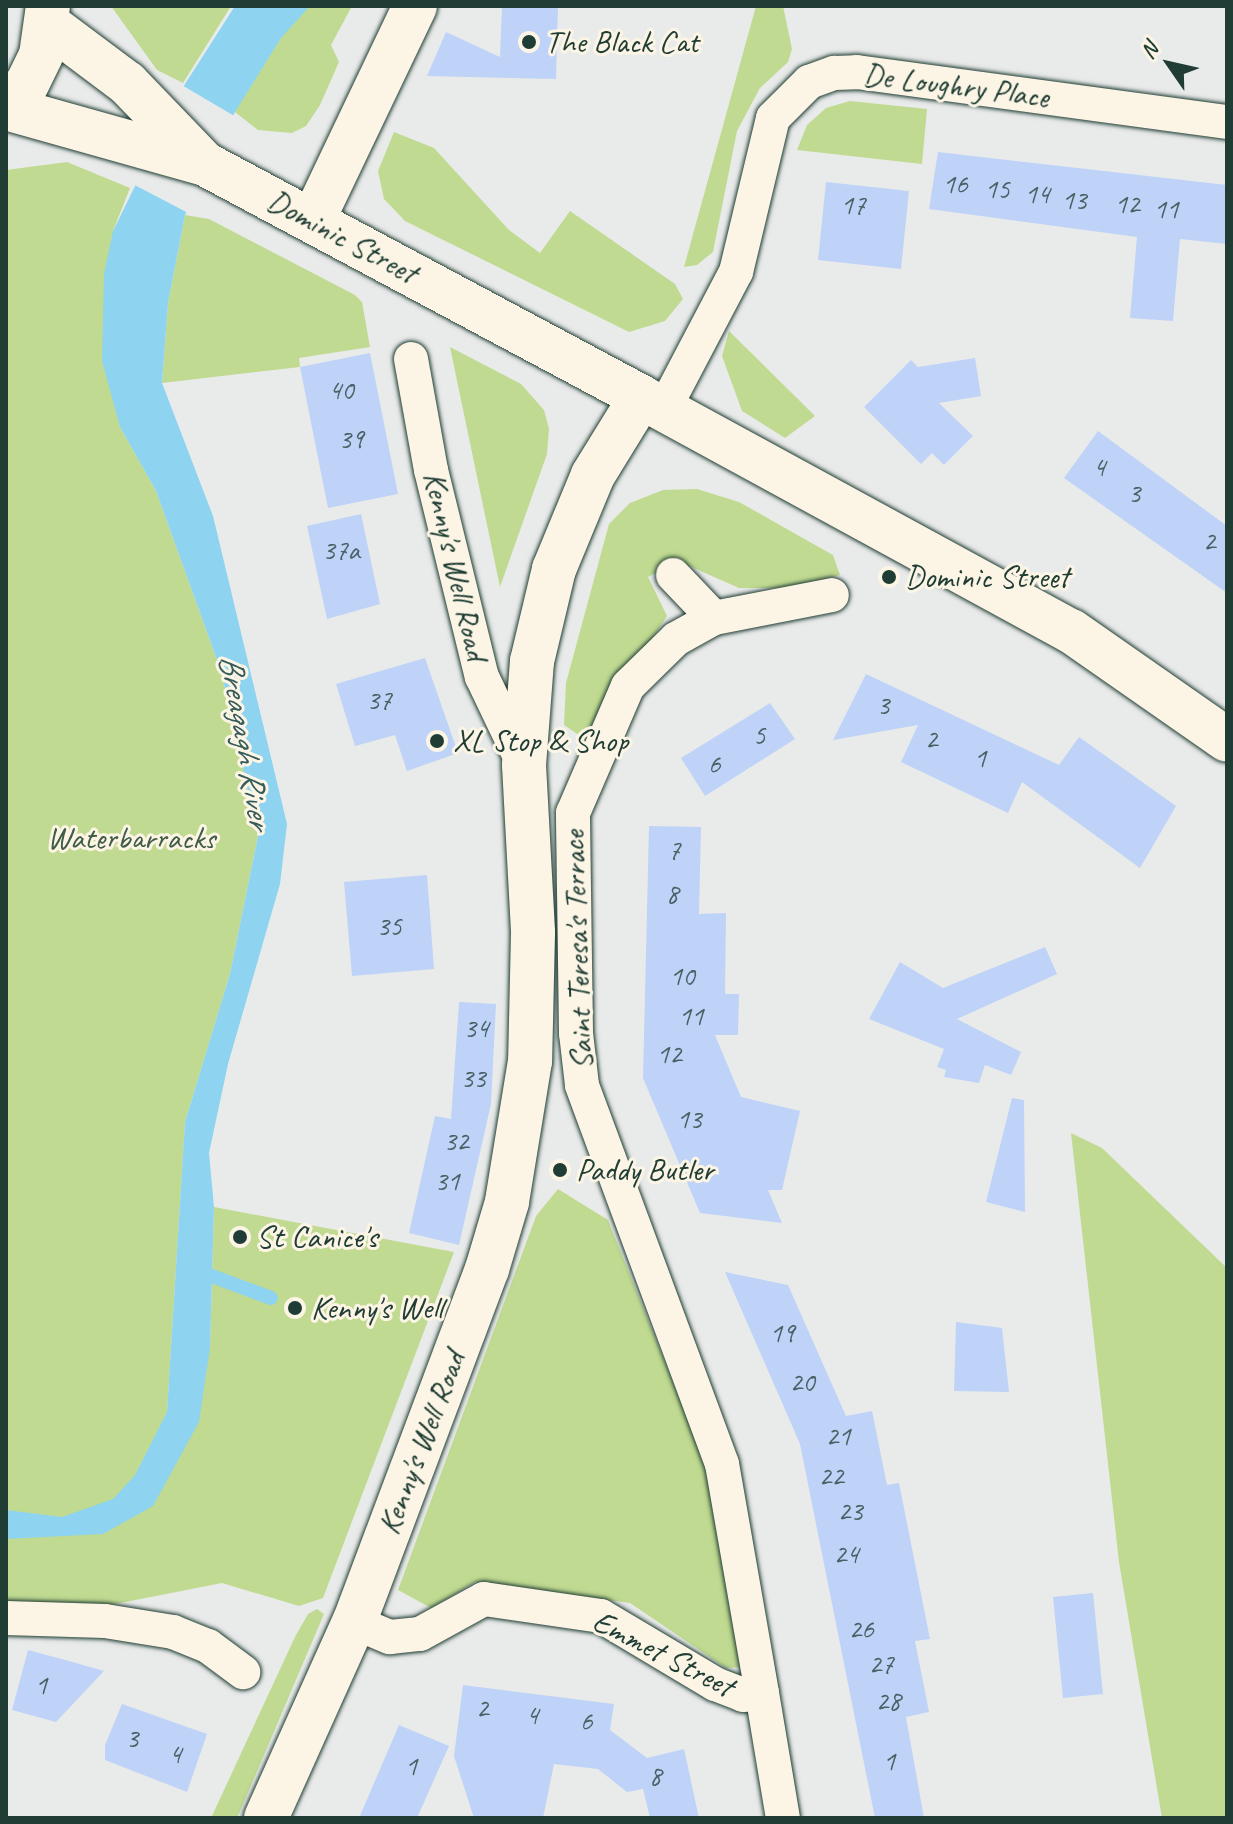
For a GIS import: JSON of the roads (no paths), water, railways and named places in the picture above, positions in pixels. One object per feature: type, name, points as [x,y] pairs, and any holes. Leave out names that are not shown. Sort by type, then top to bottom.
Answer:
[{"type":"main road","points":[[313,220],[415,6]]},
{"type":"main road","points":[[6,108],[27,84],[48,15]]},
{"type":"main road","name":"Dominic Street","points":[[48,15],[143,97],[218,171]]},
{"type":"main road","name":"Dominic Street","points":[[6,108],[218,171],[313,220],[1071,631],[1227,740]]},
{"type":"main road","name":"Kenny's Well Road","points":[[266,1818],[354,1622],[487,1269],[521,1130],[530,1061],[533,933],[524,765],[532,661],[554,569],[593,475],[652,403]]},
{"type":"street","name":"De Loughry Place","points":[[652,403],[736,272],[773,118],[809,82],[834,73],[857,72],[1227,122]]},
{"type":"street","name":"Kenny's Well Road","points":[[411,359],[431,470],[482,677],[524,765]]},
{"type":"street","points":[[673,575],[714,618]]},
{"type":"street","name":"Saint Teresa's Terrace","points":[[762,1693],[722,1464],[582,1085],[576,1033],[573,813],[581,785],[628,686],[676,639],[714,618],[832,595]]},
{"type":"street","name":"Emmet Street","points":[[354,1622],[390,1637],[420,1634],[484,1599],[601,1616],[715,1684],[743,1695],[762,1693],[783,1818]]},
{"type":"street","points":[[6,1618],[105,1621],[173,1632],[208,1646],[243,1672]]},
{"type":"water","name":"Breagagh River","points":[[235,6],[310,6],[281,38],[235,112],[185,215],[168,303],[162,383],[213,516],[287,824],[280,884],[228,1064],[209,1153],[214,1207],[210,1348],[199,1422],[153,1506],[103,1534],[6,1539],[6,1510],[62,1517],[113,1499],[135,1475],[167,1412],[185,1122],[230,974],[258,836],[221,671],[156,491],[120,427],[102,361],[104,274],[113,231],[185,84]]},
{"type":"waterway","points":[[193,1269],[271,1298]]},
{"type":"place","name":"The Black Cat","points":[[529,42]]},
{"type":"place","name":"Dominic Street","points":[[889,577]]},
{"type":"place","name":"XL Stop & Shop","points":[[437,741]]},
{"type":"place","name":"Paddy Butler","points":[[560,1170]]},
{"type":"place","name":"St Canice's","points":[[240,1237]]},
{"type":"place","name":"Kenny's Well","points":[[295,1308]]},
{"type":"park label","name":"Waterbarracks","points":[[131,838]]}]
